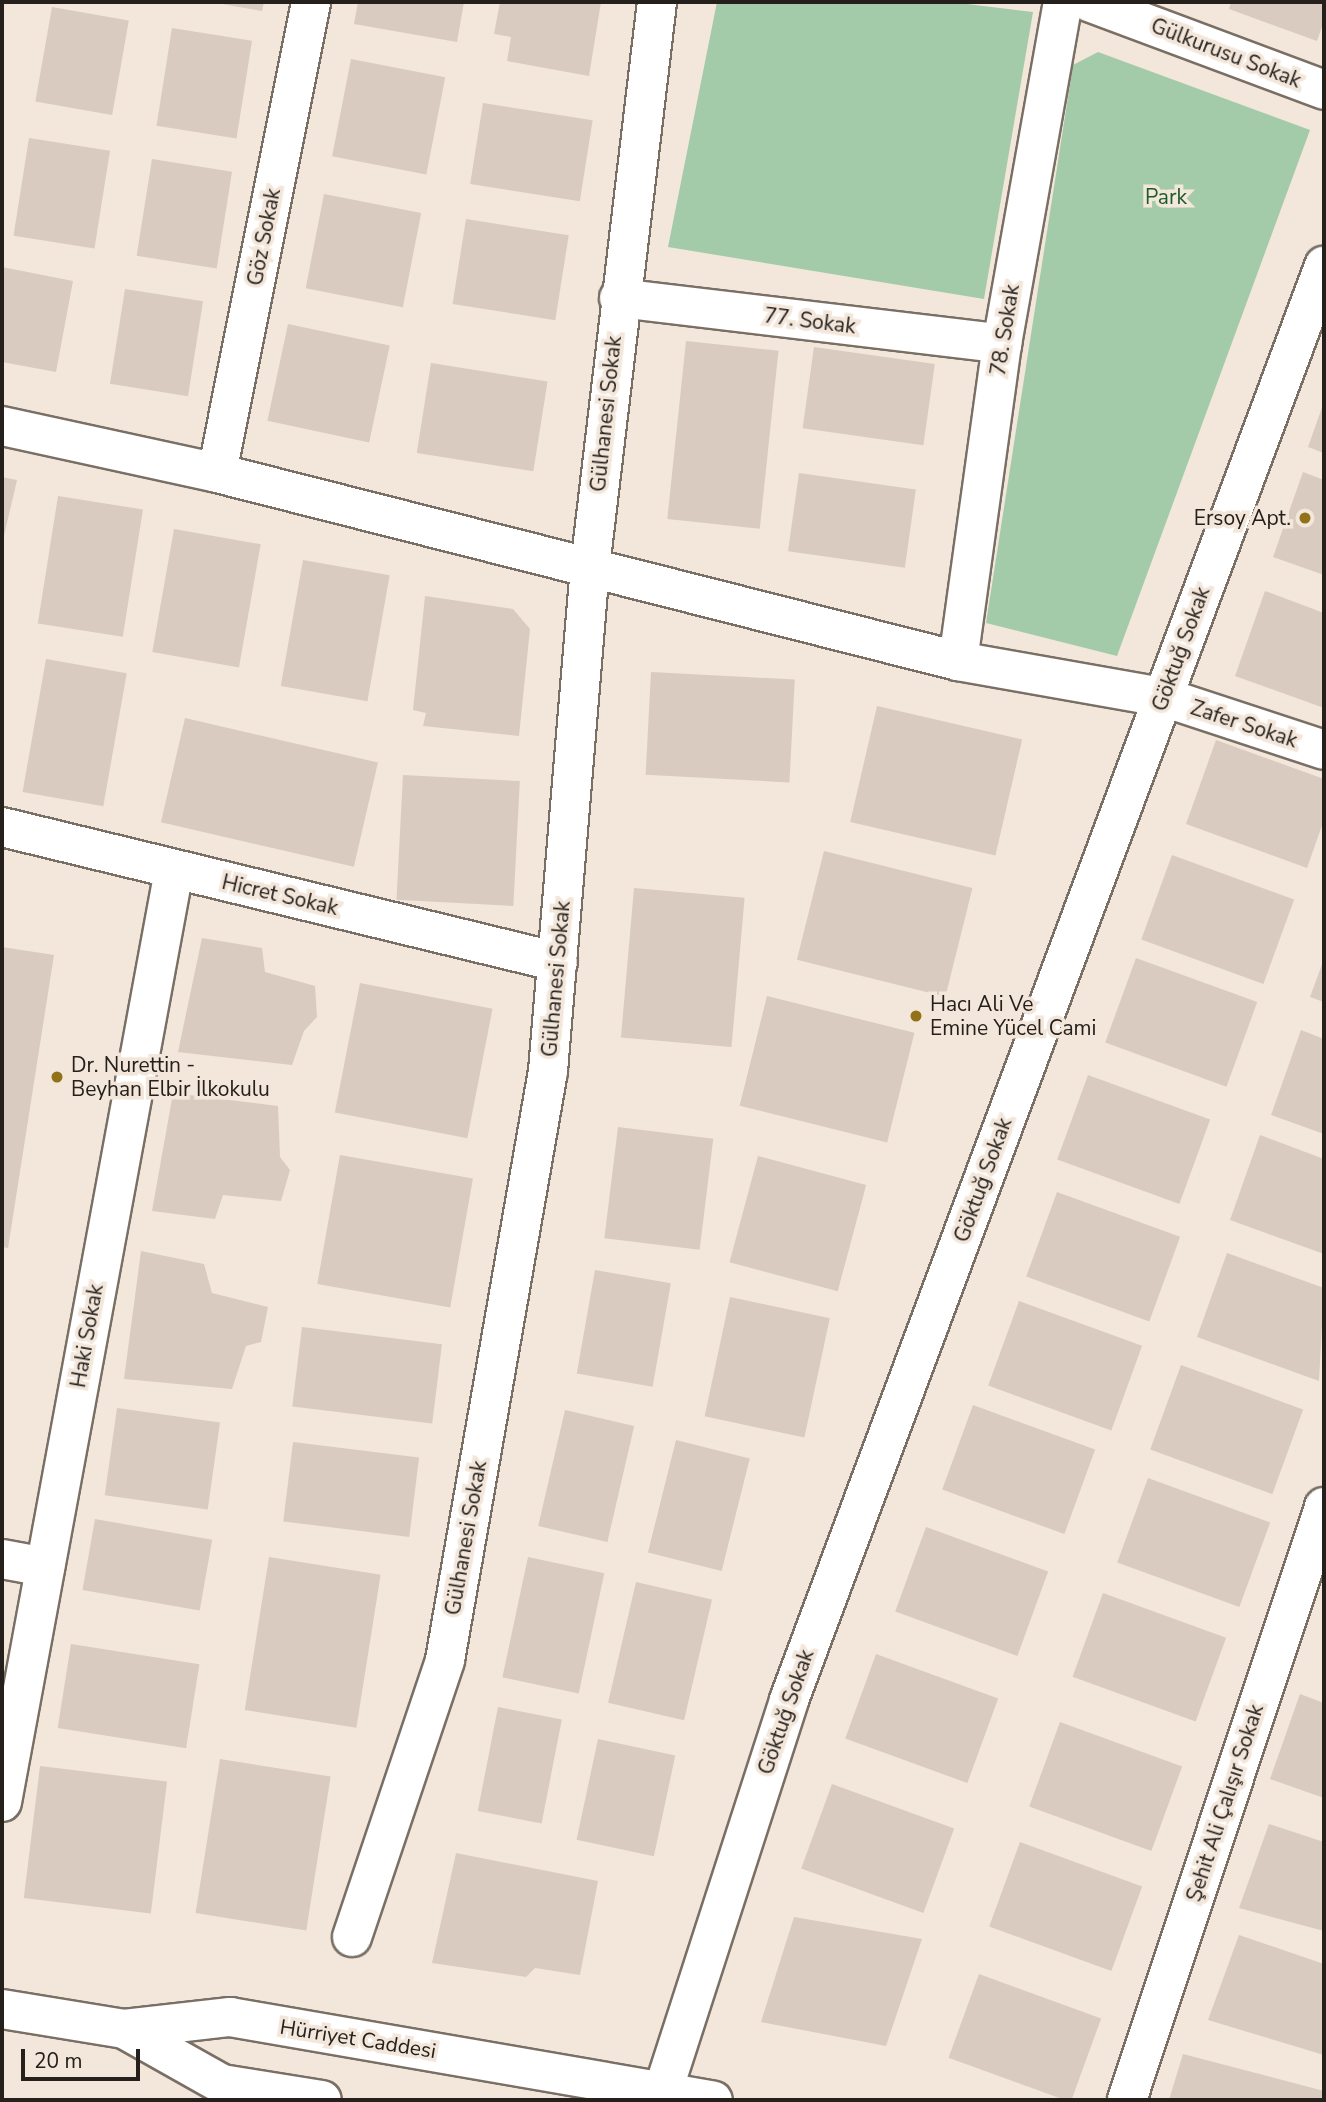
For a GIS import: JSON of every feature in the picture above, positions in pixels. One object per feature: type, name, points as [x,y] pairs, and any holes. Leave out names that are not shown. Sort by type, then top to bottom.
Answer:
[{"type":"street","name":"Göz Sokak","points":[[217,473],[311,2]]},
{"type":"street","name":"Gülhanesi Sokak","points":[[352,1937],[445,1660],[548,1071],[590,567],[619,299],[657,2]]},
{"type":"street","name":"78. Sokak","points":[[958,661],[1002,344],[1063,2]]},
{"type":"street","name":"Gülkurusu Sokak","points":[[1089,2],[1324,90]]},
{"type":"street","name":"Göktuğ Sokak","points":[[661,2095],[789,1700],[1324,266]]},
{"type":"street","name":"77. Sokak","points":[[619,299],[1002,344]]},
{"type":"street","name":"Zafer Sokak","points":[[2,426],[217,473],[958,661],[1163,697],[1324,750]]},
{"type":"street","name":"Hicret Sokak","points":[[2,827],[558,962]]},
{"type":"street","name":"Haki Sokak","points":[[2,1802],[174,870]]},
{"type":"street","name":"Şehit Ali Çalışır Sokak","points":[[1127,2100],[1324,1507]]},
{"type":"street","points":[[2,1559],[45,1567]]},
{"type":"street","name":"Hürriyet Caddesi","points":[[2,2009],[124,2029],[230,2017],[661,2095],[713,2100]]},
{"type":"street","points":[[124,2029],[214,2092],[322,2100]]},
{"type":"green space","points":[[717,2],[951,2],[1033,12],[984,299],[668,247]]},
{"type":"green space","name":"Park","points":[[1098,52],[1310,130],[1117,656],[986,623],[1073,65]]},
{"type":"building","points":[[211,2],[264,2],[262,11]]},
{"type":"building","points":[[358,2],[464,2],[457,42],[354,24]]},
{"type":"building","points":[[500,2],[601,2],[589,76],[507,61],[511,37],[494,34]]},
{"type":"building","points":[[1231,2],[1324,2],[1324,21],[1317,41],[1229,9]]},
{"type":"building","points":[[52,7],[129,21],[112,115],[35,102]]},
{"type":"building","points":[[172,28],[252,41],[237,138],[157,126]]},
{"type":"building","points":[[351,59],[445,77],[426,174],[332,156]]},
{"type":"building","points":[[483,103],[593,120],[580,201],[470,184]]},
{"type":"building","points":[[29,138],[110,151],[95,249],[14,236]]},
{"type":"building","points":[[152,159],[232,172],[217,268],[137,256]]},
{"type":"building","points":[[324,194],[421,213],[403,307],[306,288]]},
{"type":"building","points":[[466,219],[569,235],[555,320],[453,304]]},
{"type":"building","points":[[2,267],[73,281],[56,372],[2,362]]},
{"type":"building","points":[[125,289],[203,301],[188,396],[110,384]]},
{"type":"building","points":[[288,324],[390,346],[369,442],[267,421]]},
{"type":"building","points":[[686,341],[778,351],[760,529],[667,519]]},
{"type":"building","points":[[814,347],[935,364],[923,445],[803,428]]},
{"type":"building","points":[[431,363],[548,381],[533,471],[417,453]]},
{"type":"building","points":[[1324,402],[1324,453],[1308,447]]},
{"type":"building","name":"Ersoy Apt.","points":[[1303,472],[1324,480],[1324,575],[1273,557]]},
{"type":"building","points":[[799,473],[916,489],[905,568],[788,551]]},
{"type":"building","points":[[2,477],[17,480],[3,540],[2,540]]},
{"type":"building","points":[[58,496],[143,509],[123,637],[38,623]]},
{"type":"building","points":[[174,529],[261,544],[239,667],[152,652]]},
{"type":"building","points":[[303,560],[390,575],[367,701],[281,686]]},
{"type":"building","points":[[1265,591],[1324,613],[1324,708],[1235,676]]},
{"type":"building","points":[[425,596],[513,609],[530,629],[519,736],[423,726],[426,713],[413,710]]},
{"type":"building","points":[[46,659],[127,673],[103,806],[23,792]]},
{"type":"building","points":[[651,672],[795,680],[789,782],[646,775]]},
{"type":"building","points":[[877,706],[1022,740],[995,855],[850,822]]},
{"type":"building","points":[[185,718],[378,763],[354,867],[161,822]]},
{"type":"building","points":[[1216,740],[1324,779],[1324,820],[1307,868],[1186,824]]},
{"type":"building","points":[[403,775],[520,781],[513,906],[396,900]]},
{"type":"building","points":[[824,851],[972,888],[945,997],[797,960]]},
{"type":"building","points":[[1172,855],[1294,899],[1263,984],[1141,940]]},
{"type":"building","points":[[634,888],[745,898],[732,1047],[621,1037]]},
{"type":"building","points":[[202,938],[262,948],[265,972],[315,986],[317,1017],[304,1031],[292,1065],[178,1052]]},
{"type":"building","points":[[2,947],[54,955],[8,1248],[2,1247]]},
{"type":"building","points":[[1136,958],[1257,1002],[1226,1087],[1105,1043]]},
{"type":"building","points":[[1324,959],[1324,1002],[1310,997]]},
{"type":"building","points":[[360,983],[493,1009],[467,1138],[335,1113]]},
{"type":"building","points":[[767,996],[914,1033],[887,1142],[740,1106]]},
{"type":"building","points":[[1301,1030],[1324,1039],[1324,1134],[1271,1115]]},
{"type":"building","points":[[1088,1075],[1210,1119],[1179,1204],[1057,1160]]},
{"type":"building","points":[[173,1093],[278,1106],[280,1157],[290,1170],[281,1201],[223,1195],[215,1219],[152,1211]]},
{"type":"building","points":[[618,1127],[713,1139],[700,1250],[604,1238]]},
{"type":"building","points":[[1260,1135],[1324,1159],[1324,1254],[1230,1220]]},
{"type":"building","points":[[340,1155],[473,1178],[450,1307],[317,1284]]},
{"type":"building","points":[[758,1156],[866,1185],[838,1291],[730,1262]]},
{"type":"building","points":[[1057,1192],[1180,1237],[1149,1321],[1026,1277]]},
{"type":"building","points":[[141,1251],[204,1264],[212,1293],[268,1307],[261,1342],[246,1346],[232,1389],[124,1379]]},
{"type":"building","points":[[1227,1253],[1324,1288],[1319,1381],[1197,1337]]},
{"type":"building","points":[[595,1270],[671,1283],[653,1387],[577,1373]]},
{"type":"building","points":[[730,1297],[830,1318],[804,1438],[705,1416]]},
{"type":"building","points":[[1019,1301],[1142,1346],[1111,1430],[988,1386]]},
{"type":"building","points":[[302,1327],[442,1344],[432,1424],[292,1406]]},
{"type":"building","points":[[1181,1365],[1303,1409],[1272,1494],[1150,1450]]},
{"type":"building","points":[[973,1405],[1095,1449],[1064,1534],[942,1490]]},
{"type":"building","points":[[117,1408],[220,1422],[208,1510],[105,1495]]},
{"type":"building","points":[[565,1410],[634,1426],[607,1542],[538,1526]]},
{"type":"building","points":[[676,1440],[750,1458],[722,1571],[648,1553]]},
{"type":"building","points":[[293,1442],[419,1457],[409,1537],[283,1521]]},
{"type":"building","points":[[1148,1478],[1270,1522],[1239,1607],[1117,1563]]},
{"type":"building","points":[[95,1519],[212,1540],[200,1611],[82,1590]]},
{"type":"building","points":[[926,1527],[1048,1571],[1017,1656],[895,1612]]},
{"type":"building","points":[[269,1557],[381,1575],[356,1728],[245,1710]]},
{"type":"building","points":[[528,1557],[604,1573],[579,1694],[502,1677]]},
{"type":"building","points":[[636,1582],[712,1600],[684,1720],[608,1703]]},
{"type":"building","points":[[1103,1593],[1226,1638],[1196,1721],[1073,1677]]},
{"type":"building","points":[[71,1644],[199,1664],[186,1748],[58,1728]]},
{"type":"building","points":[[876,1654],[998,1698],[967,1783],[845,1739]]},
{"type":"building","points":[[1300,1694],[1324,1703],[1324,1798],[1270,1779]]},
{"type":"building","points":[[498,1707],[562,1719],[542,1823],[478,1811]]},
{"type":"building","points":[[1060,1722],[1182,1766],[1151,1851],[1029,1807]]},
{"type":"building","points":[[598,1739],[675,1755],[654,1856],[577,1840]]},
{"type":"building","points":[[220,1759],[331,1777],[306,1931],[196,1913]]},
{"type":"building","points":[[40,1766],[167,1782],[151,1914],[24,1898]]},
{"type":"building","points":[[832,1784],[954,1828],[923,1913],[801,1869]]},
{"type":"building","points":[[1269,1824],[1324,1842],[1324,1931],[1239,1908]]},
{"type":"building","points":[[1020,1842],[1142,1886],[1111,1971],[989,1927]]},
{"type":"building","points":[[456,1853],[598,1881],[580,1975],[535,1968],[526,1977],[432,1963]]},
{"type":"building","points":[[794,1917],[922,1939],[886,2046],[761,2022]]},
{"type":"building","points":[[1239,1935],[1324,1964],[1324,2055],[1208,2020]]},
{"type":"building","points":[[979,1974],[1101,2018],[1071,2100],[1065,2100],[949,2058]]},
{"type":"building","points":[[1183,2054],[1324,2091],[1324,2100],[1169,2100]]},
{"type":"place","name":"Ersoy Apt.","points":[[1305,518]]},
{"type":"place","name":"Hacı Ali Ve Emine Yücel Cami","points":[[916,1016]]},
{"type":"place","name":"Dr. Nurettin - Beyhan Elbir İlkokulu","points":[[57,1077]]}]
